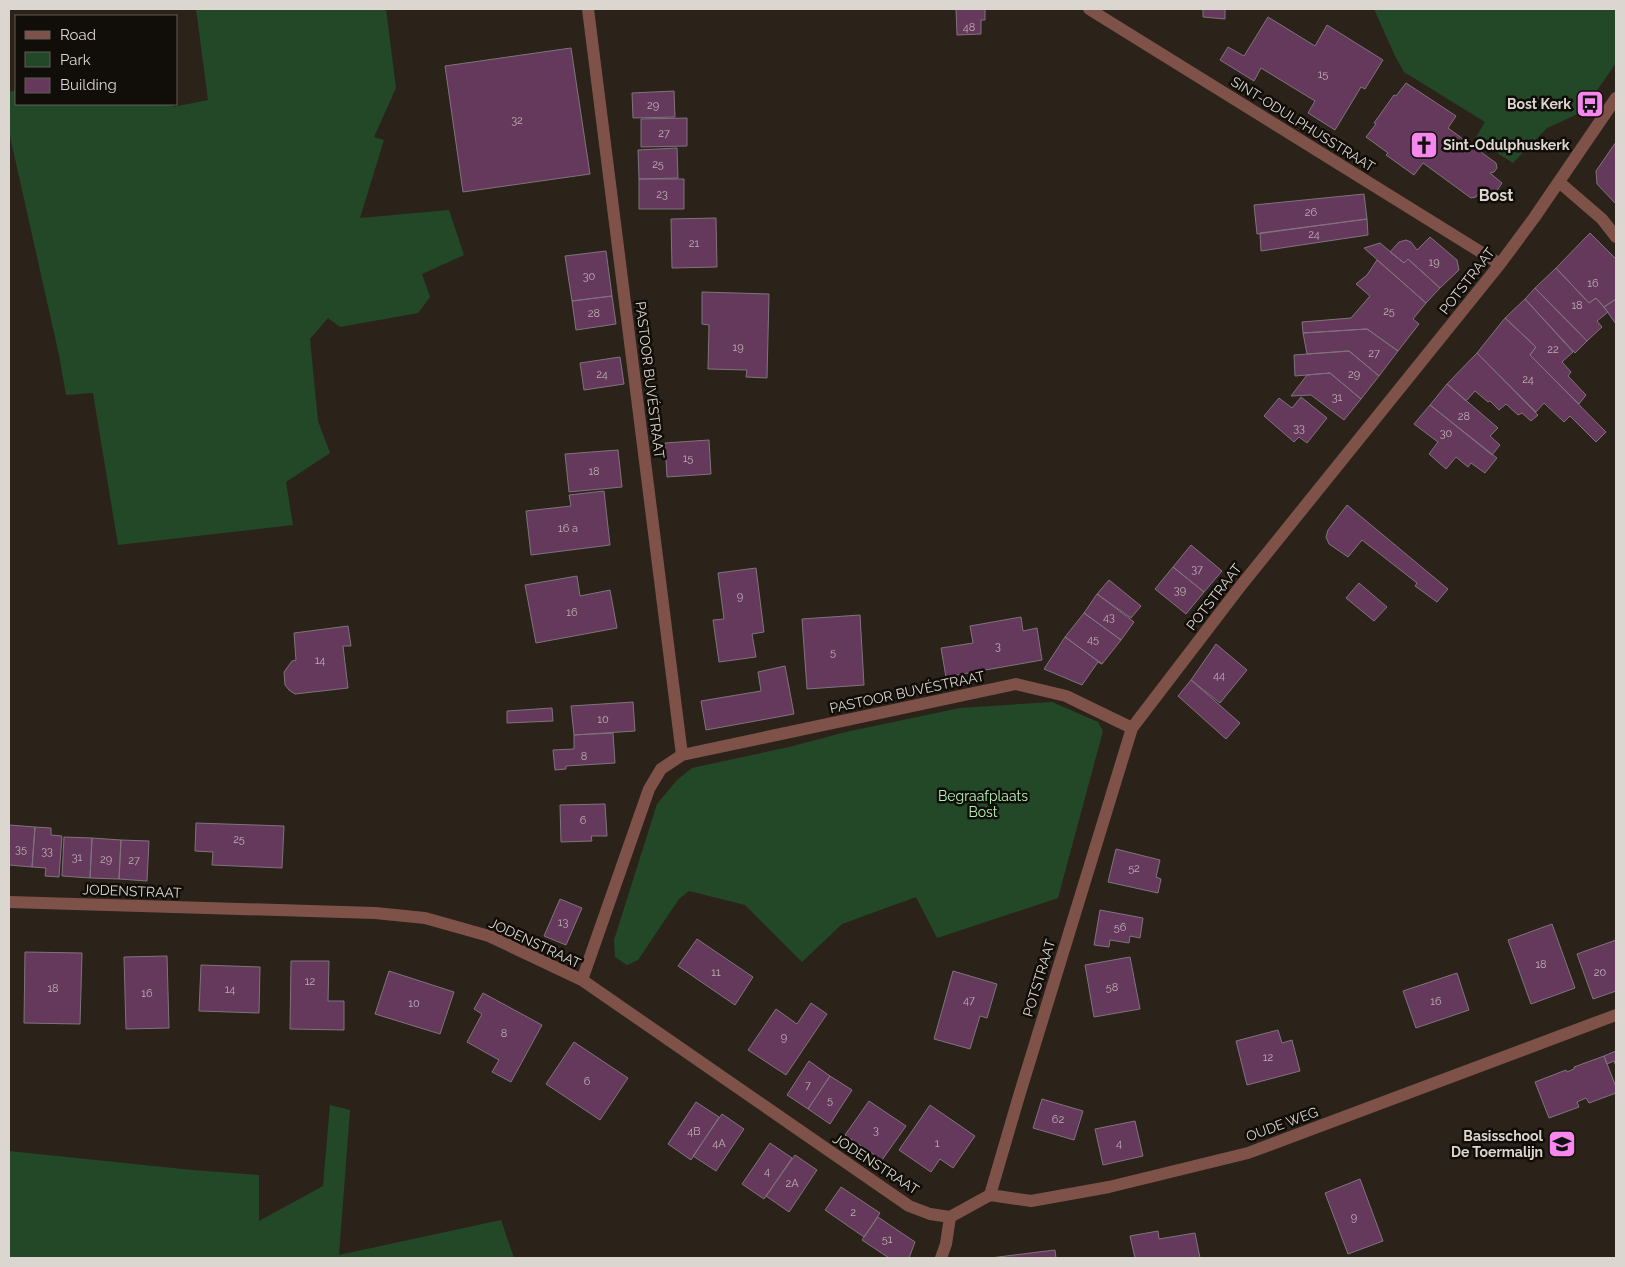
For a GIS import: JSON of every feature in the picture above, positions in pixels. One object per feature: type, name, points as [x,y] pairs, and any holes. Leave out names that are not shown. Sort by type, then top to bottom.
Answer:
[{"type":"street","name":"PASTOOR BUVÉSTRAAT","points":[[588,9],[682,755]]},
{"type":"street","name":"SINT-ODULPHUSSTRAAT","points":[[1089,9],[1500,264]]},
{"type":"street","name":"POTSTRAAT","points":[[990,1195],[1132,728],[1240,588],[1500,264],[1616,98]]},
{"type":"street","points":[[1559,182],[1602,219],[1616,237]]},
{"type":"street","name":"PASTOOR BUVÉSTRAAT","points":[[582,980],[649,789],[661,769],[682,755],[1016,684],[1066,696],[1132,728]]},
{"type":"street","name":"JODENSTRAAT","points":[[9,902],[365,912],[425,918],[490,936],[582,980],[909,1206],[930,1214],[950,1217]]},
{"type":"street","name":"OUDE WEG","points":[[990,1195],[1031,1202],[1118,1184],[1248,1153],[1616,1014]]},
{"type":"street","points":[[941,1258],[946,1244],[950,1217],[990,1195]]},
{"type":"green space","points":[[196,9],[386,9],[396,88],[374,137],[384,140],[360,218],[449,210],[464,255],[422,274],[430,297],[418,313],[340,327],[328,318],[310,339],[318,421],[330,453],[286,482],[293,525],[118,545],[93,393],[66,395],[59,355],[9,132],[9,92],[15,90],[15,105],[173,105],[173,107],[208,100]]},
{"type":"green space","points":[[1374,9],[1616,9],[1616,63],[1582,112],[1547,128],[1513,163],[1475,139],[1485,122],[1404,72]]},
{"type":"green space","name":"Begraafplaats Bost","points":[[1052,702],[1098,722],[1103,731],[1058,898],[937,938],[916,897],[842,924],[802,962],[745,905],[689,891],[679,899],[638,960],[627,965],[615,957],[614,940],[657,804],[677,780],[692,768],[960,708]]},
{"type":"green space","points":[[330,1105],[350,1110],[339,1255],[501,1220],[514,1258],[9,1258],[9,1151],[259,1175],[259,1221],[323,1186]]},
{"type":"building","points":[[956,9],[985,9],[985,20],[981,20],[981,34],[957,35]]},
{"type":"building","points":[[1203,9],[1225,9],[1225,19],[1203,17]]},
{"type":"building","points":[[1268,17],[1315,46],[1327,25],[1383,60],[1365,89],[1361,87],[1335,130],[1308,113],[1315,101],[1261,68],[1254,81],[1220,60],[1228,47],[1244,56]]},
{"type":"building","points":[[571,48],[590,174],[463,192],[445,66]]},
{"type":"building","name":"Sint-Odulphuskerk","points":[[1406,83],[1456,116],[1448,128],[1496,163],[1497,168],[1494,172],[1490,173],[1502,183],[1492,198],[1478,189],[1479,193],[1476,197],[1471,198],[1423,163],[1414,175],[1386,155],[1388,153],[1366,137],[1394,95],[1396,96]]},
{"type":"building","points":[[674,91],[675,117],[633,118],[632,93]]},
{"type":"building","points":[[687,118],[687,146],[641,147],[641,119]]},
{"type":"building","points":[[1616,142],[1616,204],[1597,184],[1596,171]]},
{"type":"building","points":[[677,148],[678,178],[639,179],[638,150]]},
{"type":"building","points":[[639,179],[684,179],[684,209],[639,209]]},
{"type":"building","points":[[1364,194],[1367,219],[1257,234],[1254,205]]},
{"type":"building","points":[[716,218],[717,267],[672,268],[671,219]]},
{"type":"building","points":[[1367,219],[1368,235],[1261,251],[1260,233]]},
{"type":"building","points":[[1590,233],[1616,259],[1616,299],[1604,307],[1596,298],[1589,303],[1556,268]]},
{"type":"building","points":[[1430,237],[1457,260],[1459,270],[1440,288],[1408,259],[1404,263],[1390,252],[1399,242],[1406,240],[1411,242],[1417,250]]},
{"type":"building","points":[[1380,243],[1404,263],[1408,259],[1440,288],[1426,303],[1364,248]]},
{"type":"building","points":[[606,251],[612,296],[572,301],[565,256]]},
{"type":"building","points":[[1377,260],[1426,303],[1413,319],[1419,324],[1398,351],[1367,329],[1303,333],[1302,322],[1351,318],[1370,296],[1356,284],[1367,275]]},
{"type":"building","points":[[1556,268],[1589,303],[1596,298],[1608,312],[1597,321],[1602,327],[1587,341],[1535,288]]},
{"type":"building","points":[[1535,288],[1587,341],[1575,353],[1525,299]]},
{"type":"building","points":[[702,292],[769,294],[767,378],[746,377],[747,370],[708,369],[709,325],[702,324]]},
{"type":"building","points":[[612,296],[616,324],[576,330],[572,301]]},
{"type":"building","points":[[1525,299],[1573,352],[1562,362],[1571,372],[1568,376],[1586,395],[1579,404],[1530,355],[1536,347],[1505,318]]},
{"type":"building","points":[[1616,299],[1616,324],[1604,307]]},
{"type":"building","points":[[1505,318],[1536,347],[1530,355],[1606,432],[1596,442],[1570,416],[1564,422],[1544,403],[1536,412],[1477,353]]},
{"type":"building","points":[[1367,329],[1398,351],[1379,376],[1349,351],[1307,354],[1303,333]]},
{"type":"building","points":[[1349,351],[1379,376],[1361,399],[1330,373],[1295,376],[1294,355]]},
{"type":"building","points":[[1477,353],[1538,415],[1531,421],[1522,413],[1518,415],[1506,404],[1499,410],[1475,391],[1466,401],[1447,384]]},
{"type":"building","points":[[620,357],[624,384],[584,390],[580,363]]},
{"type":"building","points":[[1330,373],[1361,399],[1344,420],[1311,395],[1291,396],[1307,375]]},
{"type":"building","points":[[1447,384],[1498,428],[1490,436],[1500,445],[1492,455],[1430,405]]},
{"type":"building","points":[[1301,397],[1327,418],[1307,443],[1299,437],[1294,442],[1264,416],[1279,398],[1292,408]]},
{"type":"building","points":[[1430,405],[1497,458],[1485,473],[1471,463],[1468,467],[1456,457],[1446,469],[1429,454],[1438,442],[1414,424]]},
{"type":"building","points":[[709,440],[711,474],[667,477],[665,443]]},
{"type":"building","points":[[618,450],[622,487],[569,492],[565,454]]},
{"type":"building","points":[[604,491],[610,545],[531,555],[526,511],[571,506],[569,495]]},
{"type":"building","points":[[1347,505],[1448,589],[1437,602],[1415,586],[1417,583],[1362,540],[1348,557],[1329,544],[1326,537],[1328,530]]},
{"type":"building","points":[[1191,545],[1222,571],[1204,592],[1173,567]]},
{"type":"building","points":[[1173,567],[1204,592],[1186,614],[1155,589]]},
{"type":"building","points":[[756,568],[764,632],[752,634],[756,657],[719,662],[713,620],[724,619],[718,573]]},
{"type":"building","points":[[577,576],[580,596],[610,590],[617,628],[536,643],[525,585]]},
{"type":"building","points":[[1109,580],[1141,606],[1131,618],[1097,594]]},
{"type":"building","points":[[1359,583],[1387,607],[1374,621],[1346,598]]},
{"type":"building","points":[[1097,594],[1134,622],[1121,640],[1084,613]]},
{"type":"building","points":[[1084,613],[1121,640],[1102,664],[1065,637]]},
{"type":"building","points":[[860,615],[864,685],[807,689],[802,619]]},
{"type":"building","points":[[1021,617],[1023,631],[1037,628],[1042,660],[946,677],[941,648],[973,643],[970,626]]},
{"type":"building","points":[[348,626],[351,646],[343,646],[348,688],[295,694],[289,690],[285,685],[284,672],[292,661],[296,660],[294,633]]},
{"type":"building","points":[[1065,637],[1102,664],[1098,662],[1082,685],[1044,669]]},
{"type":"building","points":[[1216,644],[1247,670],[1220,703],[1191,680]]},
{"type":"building","points":[[785,666],[794,714],[706,730],[701,701],[761,691],[758,672]]},
{"type":"building","points":[[1191,680],[1240,723],[1226,739],[1178,696]]},
{"type":"building","points":[[633,702],[635,731],[574,735],[571,706]]},
{"type":"building","points":[[552,708],[553,721],[507,723],[507,711]]},
{"type":"building","points":[[613,733],[615,763],[566,766],[566,769],[555,770],[553,750],[574,749],[574,735]]},
{"type":"building","points":[[605,804],[607,836],[591,836],[592,841],[561,842],[560,805]]},
{"type":"building","points":[[196,823],[284,826],[282,868],[212,865],[213,852],[195,851]]},
{"type":"building","points":[[9,825],[35,827],[32,867],[9,865]]},
{"type":"building","points":[[35,827],[51,828],[51,835],[62,836],[59,877],[45,876],[46,868],[32,867]]},
{"type":"building","points":[[64,837],[92,838],[90,878],[62,876]]},
{"type":"building","points":[[92,838],[121,840],[119,879],[90,878]]},
{"type":"building","points":[[121,840],[149,841],[147,881],[119,879]]},
{"type":"building","points":[[1116,849],[1160,860],[1156,877],[1161,879],[1158,893],[1108,882]]},
{"type":"building","points":[[560,899],[582,908],[566,945],[544,936]]},
{"type":"building","points":[[1100,910],[1143,918],[1140,938],[1130,936],[1129,943],[1110,940],[1109,947],[1094,945]]},
{"type":"building","points":[[1552,924],[1575,988],[1531,1004],[1508,940]]},
{"type":"building","points":[[697,939],[753,977],[735,1005],[678,966]]},
{"type":"building","points":[[1616,940],[1616,991],[1593,999],[1577,954]]},
{"type":"building","points":[[25,952],[82,953],[80,1024],[24,1023]]},
{"type":"building","points":[[167,956],[169,1028],[126,1029],[124,957]]},
{"type":"building","points":[[1130,957],[1140,1009],[1094,1017],[1085,965]]},
{"type":"building","points":[[291,961],[329,961],[328,1001],[344,1001],[344,1030],[290,1029]]},
{"type":"building","points":[[201,965],[260,967],[259,1013],[199,1011]]},
{"type":"building","points":[[389,971],[454,992],[440,1034],[375,1014]]},
{"type":"building","points":[[953,971],[997,984],[987,1018],[980,1016],[970,1049],[934,1039]]},
{"type":"building","points":[[1457,973],[1469,1010],[1416,1028],[1403,991]]},
{"type":"building","points":[[483,993],[542,1025],[511,1082],[492,1072],[499,1060],[467,1042],[482,1014],[474,1009]]},
{"type":"building","points":[[811,1003],[827,1014],[786,1075],[748,1050],[776,1009],[797,1024]]},
{"type":"building","points":[[1278,1030],[1282,1043],[1292,1040],[1300,1071],[1247,1085],[1236,1041]]},
{"type":"building","points":[[574,1042],[628,1078],[600,1120],[546,1084]]},
{"type":"building","points":[[1616,1051],[1616,1066],[1614,1061],[1607,1064],[1604,1056]]},
{"type":"building","points":[[1604,1056],[1616,1087],[1616,1093],[1589,1103],[1586,1098],[1577,1102],[1579,1107],[1549,1118],[1535,1082],[1566,1070],[1567,1072],[1574,1069],[1574,1067]]},
{"type":"building","points":[[809,1061],[830,1076],[808,1109],[787,1095]]},
{"type":"building","points":[[830,1076],[852,1090],[830,1124],[808,1109]]},
{"type":"building","points":[[1042,1099],[1083,1111],[1074,1140],[1033,1128]]},
{"type":"building","points":[[869,1101],[906,1126],[882,1160],[845,1135]]},
{"type":"building","points":[[696,1102],[719,1117],[691,1160],[668,1144]]},
{"type":"building","points":[[930,1105],[975,1136],[953,1168],[940,1159],[931,1172],[899,1150]]},
{"type":"building","points":[[722,1114],[744,1129],[716,1171],[693,1156]]},
{"type":"building","points":[[1135,1121],[1143,1156],[1103,1165],[1095,1129]]},
{"type":"building","points":[[770,1143],[792,1158],[764,1199],[742,1184]]},
{"type":"building","points":[[795,1155],[817,1170],[789,1212],[766,1196]]},
{"type":"building","points":[[1360,1179],[1383,1241],[1348,1254],[1325,1193]]},
{"type":"building","points":[[841,1187],[880,1213],[864,1237],[825,1210]]},
{"type":"building","points":[[878,1217],[915,1242],[909,1258],[889,1258],[862,1240]]},
{"type":"building","points":[[1158,1231],[1159,1239],[1195,1233],[1200,1258],[1135,1258],[1130,1236]]},
{"type":"building","points":[[1055,1250],[1056,1258],[990,1258]]},
{"type":"place","name":"Bost Kerk","points":[[1590,104]]},
{"type":"place","name":"Sint-Odulphuskerk","points":[[1424,145]]},
{"type":"place","name":"Basisschool De Toermalijn","points":[[1562,1144]]},
{"type":"district","name":"Bost","points":[[1496,195]]}]
